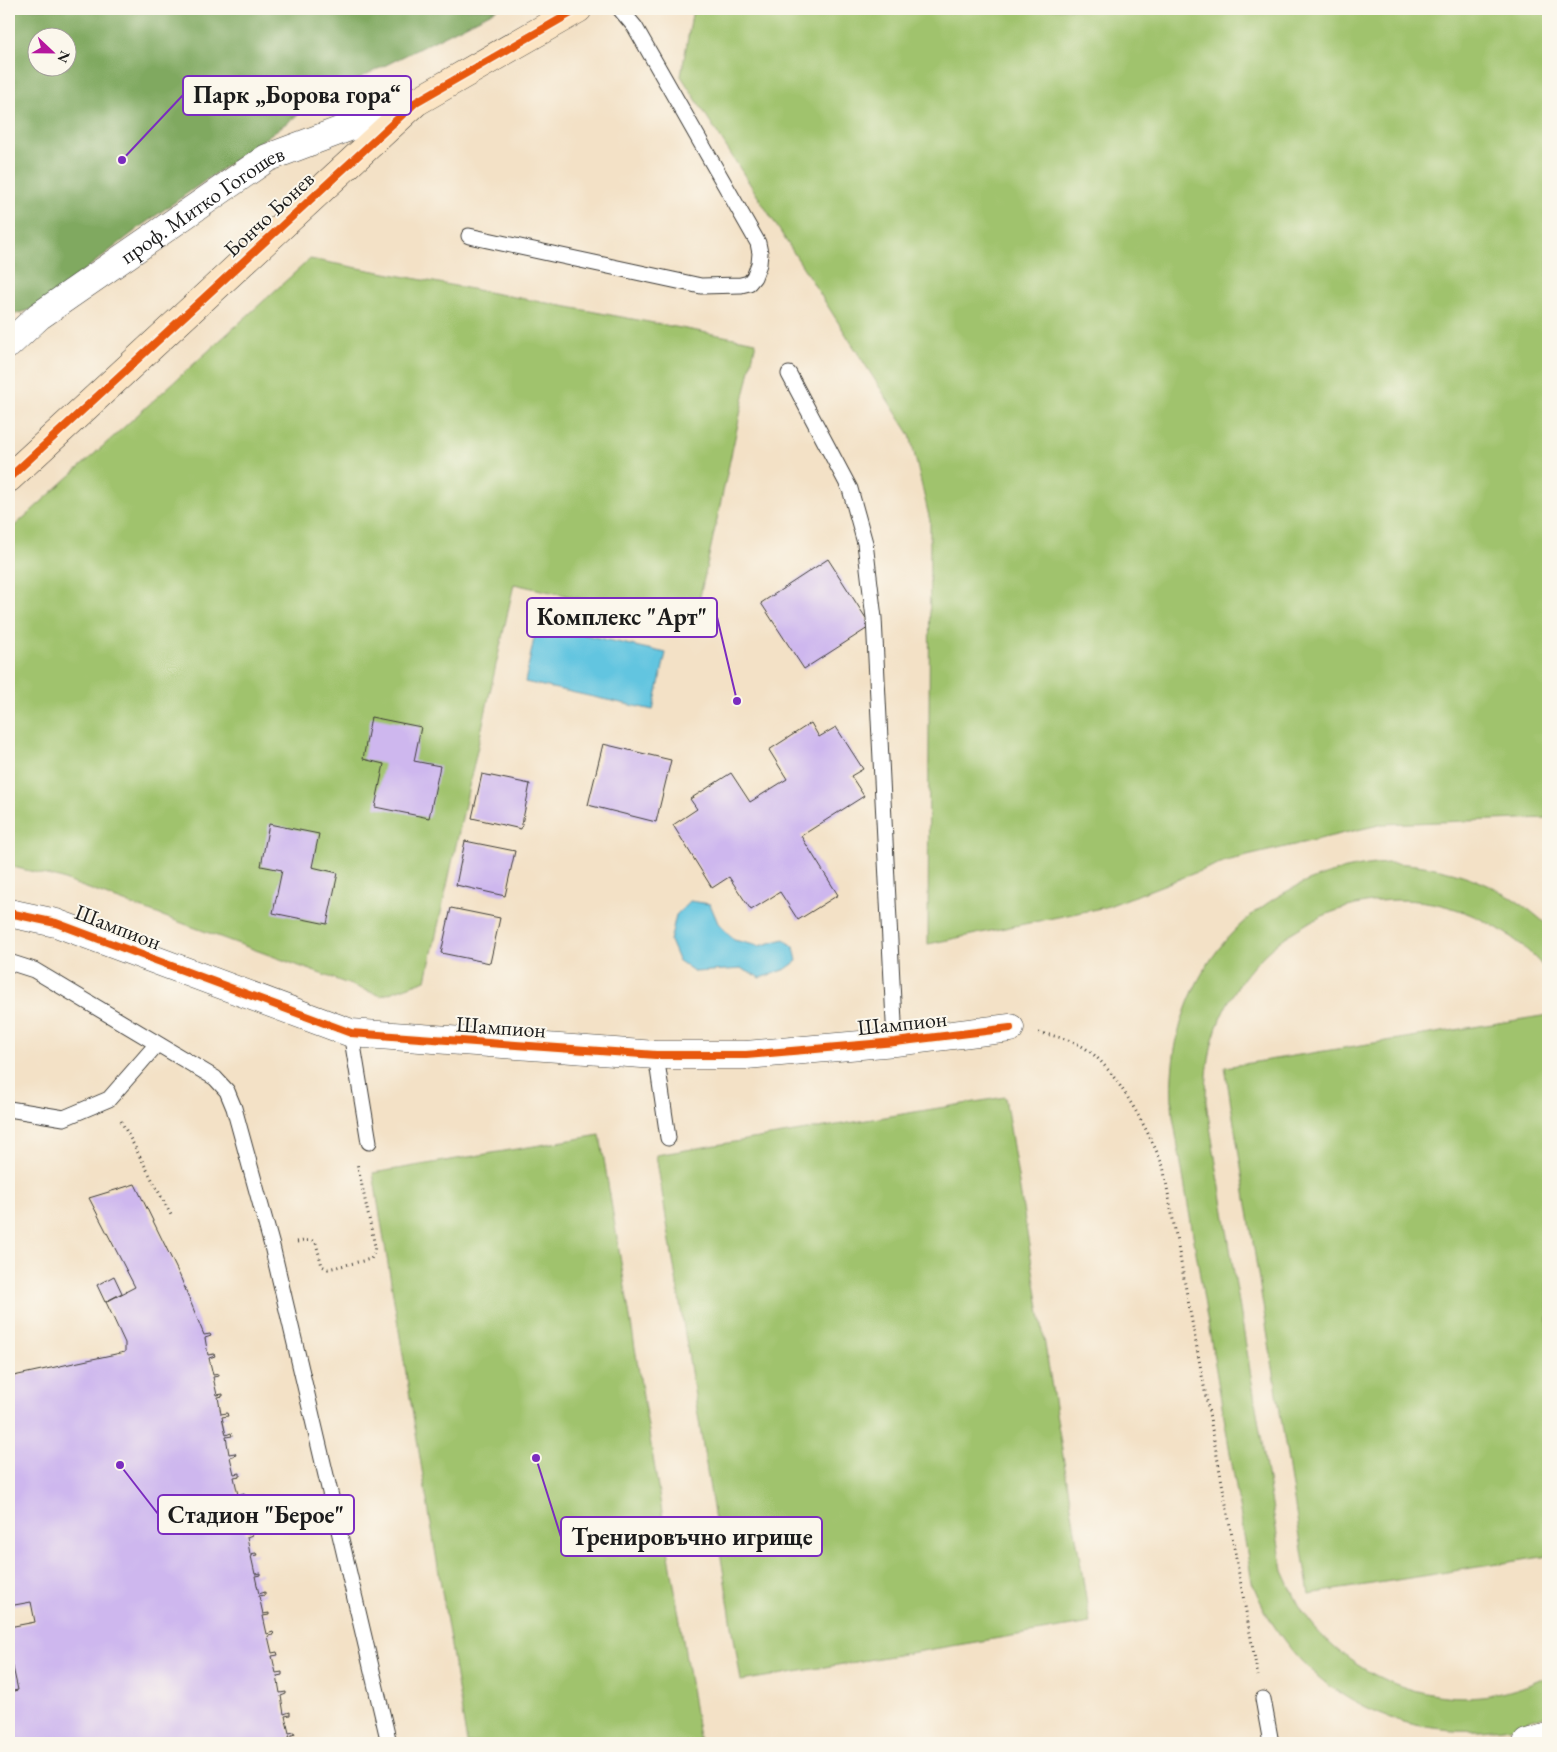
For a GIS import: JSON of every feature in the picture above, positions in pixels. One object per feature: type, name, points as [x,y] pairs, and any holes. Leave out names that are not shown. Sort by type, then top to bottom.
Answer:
[{"type":"street","name":"Бончо Бонев","points":[[9,478],[416,102],[578,9]]},
{"type":"street","name":"проф. Митко Гогошев","points":[[9,344],[39,316],[268,158],[416,102]]},
{"type":"street","points":[[9,324],[39,316]]},
{"type":"street","name":"Шампион","points":[[9,913],[56,923],[351,1033],[656,1055],[746,1055],[895,1042],[1010,1028]]},
{"type":"street","points":[[1527,1743],[1548,1737]]},
{"type":"lane","points":[[469,236],[701,286],[745,284],[754,277],[759,264],[760,253],[758,243],[636,27],[620,9]]},
{"type":"lane","points":[[789,374],[850,489],[865,542],[874,618],[895,1042]]},
{"type":"lane","points":[[9,962],[34,970],[214,1078],[227,1091],[234,1108],[272,1246],[388,1743]]},
{"type":"lane","points":[[351,1033],[369,1142]]},
{"type":"lane","points":[[9,1108],[64,1118],[109,1099],[157,1044]]},
{"type":"lane","points":[[656,1055],[668,1138]]},
{"type":"lane","points":[[1262,1699],[1271,1743]]},
{"type":"path","points":[[1010,1028],[1063,1038],[1089,1050],[1110,1072],[1152,1139],[1163,1166],[1262,1699]]},
{"type":"path","points":[[109,1099],[171,1215]]},
{"type":"path","points":[[272,1246],[311,1240],[316,1243],[322,1266],[328,1269],[371,1259],[375,1246],[356,1166],[360,1148],[369,1142]]},
{"type":"green space","points":[[9,9],[498,9],[326,95],[144,224],[36,308],[9,316]]},
{"type":"green space","points":[[693,9],[1548,9],[1548,818],[1383,824],[1226,861],[1106,907],[928,944],[930,521],[910,435],[681,76]]},
{"type":"green space","points":[[310,259],[756,342],[694,624],[514,584],[426,980],[381,996],[59,878],[9,866],[9,531]]},
{"type":"green space","points":[[1387,863],[1432,867],[1474,879],[1494,888],[1531,911],[1548,926],[1548,973],[1528,951],[1504,932],[1477,917],[1449,907],[1414,901],[1380,901],[1346,907],[1315,920],[1286,937],[1260,959],[1238,986],[1221,1017],[1211,1048],[1206,1102],[1283,1571],[1293,1593],[1309,1621],[1337,1650],[1364,1669],[1392,1683],[1423,1692],[1454,1697],[1486,1695],[1517,1689],[1548,1676],[1548,1714],[1521,1724],[1493,1729],[1453,1730],[1415,1725],[1380,1714],[1347,1698],[1317,1676],[1291,1649],[1269,1618],[1252,1582],[1173,1117],[1172,1075],[1179,1032],[1192,992],[1212,957],[1238,927],[1269,902],[1305,883],[1344,869]]},
{"type":"green space","points":[[1548,1015],[1548,1556],[1309,1594],[1225,1067]]},
{"type":"green space","points":[[1005,1097],[1090,1623],[741,1681],[656,1155]]},
{"type":"green space","points":[[600,1135],[700,1743],[467,1743],[373,1173]]},
{"type":"water","points":[[537,624],[666,653],[653,710],[525,682]]},
{"type":"water","points":[[690,901],[710,904],[718,923],[734,940],[759,946],[784,939],[794,947],[797,961],[786,969],[761,978],[742,969],[695,972],[678,960],[670,941],[676,915]]},
{"type":"building","points":[[828,559],[871,626],[804,669],[761,603]]},
{"type":"building","points":[[371,717],[421,727],[414,761],[440,766],[429,818],[375,807],[384,764],[363,759]]},
{"type":"building","points":[[811,723],[819,737],[836,727],[863,769],[851,776],[864,796],[801,836],[838,895],[798,920],[780,892],[751,910],[729,877],[712,888],[673,825],[697,809],[690,799],[731,773],[750,802],[787,779],[769,750]]},
{"type":"building","points":[[603,744],[671,760],[656,822],[588,805]]},
{"type":"building","points":[[482,774],[530,784],[521,829],[472,818]]},
{"type":"building","points":[[269,824],[319,834],[312,867],[338,873],[327,924],[273,913],[282,870],[261,866]]},
{"type":"building","points":[[465,841],[515,851],[505,896],[456,885]]},
{"type":"building","points":[[451,908],[500,918],[490,963],[441,953]]},
{"type":"building","points":[[135,1184],[180,1276],[204,1335],[210,1334],[211,1336],[205,1338],[208,1355],[214,1354],[215,1356],[209,1358],[213,1375],[219,1374],[219,1376],[213,1377],[217,1395],[223,1394],[223,1396],[218,1397],[221,1414],[227,1413],[228,1416],[222,1417],[226,1435],[231,1433],[232,1436],[226,1437],[229,1454],[235,1453],[236,1455],[230,1457],[234,1474],[240,1473],[240,1476],[234,1477],[238,1495],[244,1493],[245,1496],[239,1497],[242,1514],[248,1513],[248,1516],[243,1517],[246,1534],[252,1533],[252,1535],[247,1537],[250,1554],[256,1553],[257,1555],[251,1556],[255,1574],[261,1573],[261,1575],[255,1576],[259,1594],[265,1592],[265,1595],[259,1596],[263,1614],[269,1613],[269,1615],[263,1616],[267,1634],[273,1632],[274,1635],[268,1636],[272,1653],[277,1652],[278,1655],[272,1656],[276,1673],[282,1672],[282,1675],[277,1676],[280,1693],[286,1692],[286,1694],[281,1696],[284,1714],[290,1712],[290,1715],[285,1716],[289,1733],[294,1732],[295,1734],[289,1736],[291,1743],[13,1743],[9,1722],[9,1692],[18,1690],[9,1649],[9,1627],[35,1622],[31,1602],[9,1606],[9,1377],[125,1352],[125,1343],[106,1302],[135,1287],[89,1198]]},
{"type":"building","points":[[114,1276],[122,1293],[105,1302],[97,1285]]},
{"type":"cycle path","points":[[9,478],[416,102],[578,9]]},
{"type":"cycle path","points":[[9,913],[56,923],[351,1033],[656,1055],[746,1055],[895,1042],[1010,1028]]},
{"type":"place","name":"Парк „Борова гора“","points":[[122,160]]},
{"type":"place","name":"Комплекс \"Арт\"","points":[[737,701]]},
{"type":"place","name":"Тренировъчно игрище","points":[[536,1458]]},
{"type":"place","name":"Стадион \"Берое\"","points":[[120,1465]]}]
